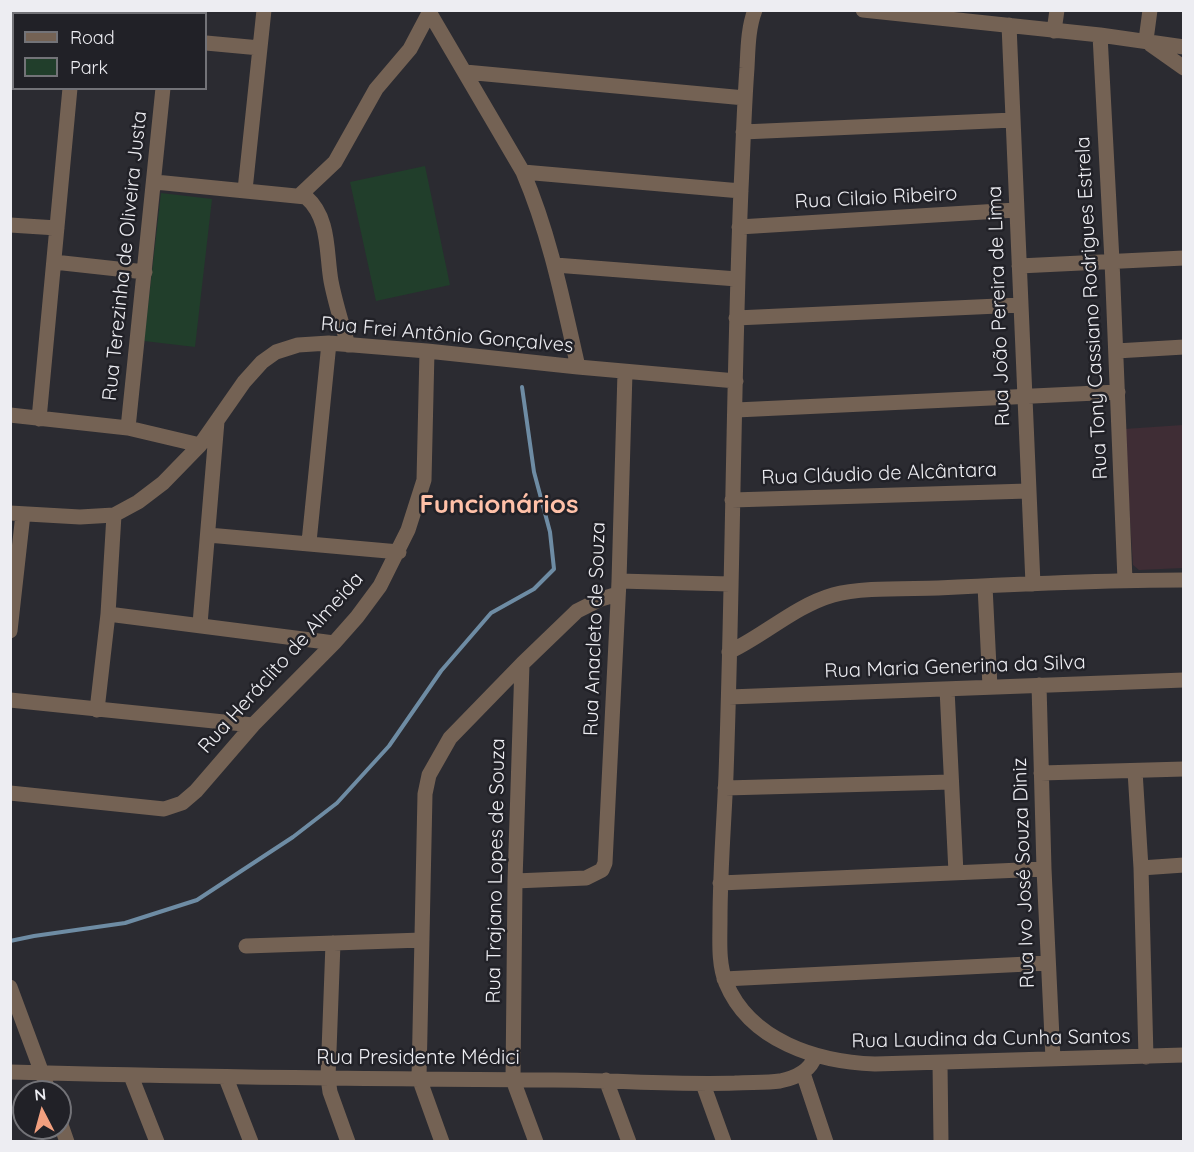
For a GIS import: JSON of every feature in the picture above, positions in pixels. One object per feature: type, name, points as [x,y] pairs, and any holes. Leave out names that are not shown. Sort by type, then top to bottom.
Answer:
[{"type":"street","points":[[245,190],[264,10]]},
{"type":"street","name":"Rua Laudina da Cunha Santos","points":[[755,10],[749,36],[737,279],[729,697],[720,883],[720,953],[724,979],[735,1003],[750,1019],[775,1038],[815,1056],[845,1063],[940,1063],[1184,1055]]},
{"type":"street","points":[[1054,31],[1057,10]]},
{"type":"street","points":[[1146,40],[1150,10]]},
{"type":"street","points":[[866,11],[961,16],[1009,25],[1146,40],[1184,47]]},
{"type":"street","points":[[428,12],[523,172],[542,218],[578,367]]},
{"type":"street","points":[[300,195],[334,162],[376,89],[410,49],[428,12]]},
{"type":"street","name":"Rua João Pereira de Lima","points":[[1009,25],[1033,584]]},
{"type":"street","name":"Rua Tony Cassiano Rodrigues Estrela","points":[[1100,35],[1125,580]]},
{"type":"street","points":[[1146,40],[1184,68]]},
{"type":"street","points":[[207,43],[260,48]]},
{"type":"street","points":[[465,72],[745,98]]},
{"type":"street","points":[[39,418],[70,90]]},
{"type":"street","name":"Rua Terezinha de Oliveira Justa","points":[[128,428],[146,272],[163,90]]},
{"type":"street","points":[[743,132],[1013,120]]},
{"type":"street","points":[[523,172],[741,191]]},
{"type":"street","points":[[155,182],[300,195],[314,204],[325,229],[331,281],[348,345]]},
{"type":"street","name":"Rua Cilaio Ribeiro","points":[[739,227],[1016,210]]},
{"type":"street","points":[[10,225],[57,228]]},
{"type":"street","points":[[1019,266],[1184,258]]},
{"type":"street","points":[[54,262],[146,272]]},
{"type":"street","points":[[555,265],[737,279]]},
{"type":"street","points":[[736,318],[1020,306]]},
{"type":"street","points":[[309,542],[329,343]]},
{"type":"street","name":"Rua Frei Antônio Gonçalves","points":[[16,514],[80,517],[114,515],[138,502],[163,483],[200,444],[244,382],[262,362],[276,352],[298,345],[329,343],[427,351],[736,381]]},
{"type":"street","points":[[1116,351],[1184,347]]},
{"type":"street","name":"Rua Heráclito de Almeida","points":[[10,793],[164,809],[182,803],[196,791],[253,725],[357,617],[380,586],[399,552],[417,508],[424,480],[427,351]]},
{"type":"street","name":"Rua Anacleto de Souza","points":[[515,881],[586,878],[602,870],[606,857],[625,372]]},
{"type":"street","points":[[736,410],[1118,392]]},
{"type":"street","points":[[10,415],[128,428],[200,444]]},
{"type":"street","points":[[200,624],[217,419]]},
{"type":"street","name":"Rua Cláudio de Alcântara","points":[[732,500],[1028,490]]},
{"type":"street","points":[[10,631],[16,514]]},
{"type":"street","points":[[97,710],[108,614],[114,515]]},
{"type":"street","points":[[208,535],[309,542],[399,552]]},
{"type":"street","points":[[729,651],[750,642],[783,619],[834,595],[856,592],[1125,580],[1184,580]]},
{"type":"street","points":[[442,1142],[419,1078],[425,794],[429,775],[450,738],[577,611],[618,587],[730,584]]},
{"type":"street","points":[[985,586],[990,687]]},
{"type":"street","points":[[108,614],[334,643]]},
{"type":"street","name":"Rua Trajano Lopes de Souza","points":[[513,1080],[515,881],[522,664]]},
{"type":"street","name":"Rua Maria Generina da Silva","points":[[729,697],[1184,680]]},
{"type":"street","name":"Rua Ivo José Souza Diniz","points":[[1039,685],[1044,869],[1053,1059]]},
{"type":"street","points":[[946,689],[956,873]]},
{"type":"street","points":[[10,700],[253,725]]},
{"type":"street","points":[[1041,774],[1184,769]]},
{"type":"street","points":[[1134,771],[1141,868],[1146,1057]]},
{"type":"street","points":[[725,788],[951,782]]},
{"type":"street","points":[[1141,868],[1184,865]]},
{"type":"street","points":[[720,883],[1044,869]]},
{"type":"street","points":[[246,946],[422,940]]},
{"type":"street","points":[[333,944],[328,1078],[330,1092],[348,1142]]},
{"type":"street","points":[[724,979],[1048,963]]},
{"type":"street","points":[[10,987],[45,1080]]},
{"type":"street","points":[[815,1056],[812,1064],[803,1072],[826,1142]]},
{"type":"street","points":[[940,1063],[941,1142]]},
{"type":"street","name":"Rua Presidente Médici","points":[[10,1072],[226,1078],[606,1080],[703,1084],[779,1081],[803,1072]]},
{"type":"street","points":[[131,1076],[157,1142]]},
{"type":"street","points":[[226,1078],[251,1142]]},
{"type":"street","points":[[513,1080],[536,1142]]},
{"type":"street","points":[[606,1080],[629,1142]]},
{"type":"street","points":[[703,1084],[724,1142]]},
{"type":"shaded area","points":[[1183,425],[1183,568],[1139,570],[1133,565],[1124,429]]},
{"type":"green space","points":[[425,166],[450,285],[376,301],[350,182]]},
{"type":"green space","points":[[161,193],[212,199],[195,347],[144,341]]},
{"type":"waterway","points":[[10,941],[125,923],[197,900],[293,837],[337,803],[389,746],[441,671],[491,613],[534,589],[554,569],[550,532],[534,472],[522,387]]},
{"type":"district","name":"Funcionários","points":[[499,505]]}]
